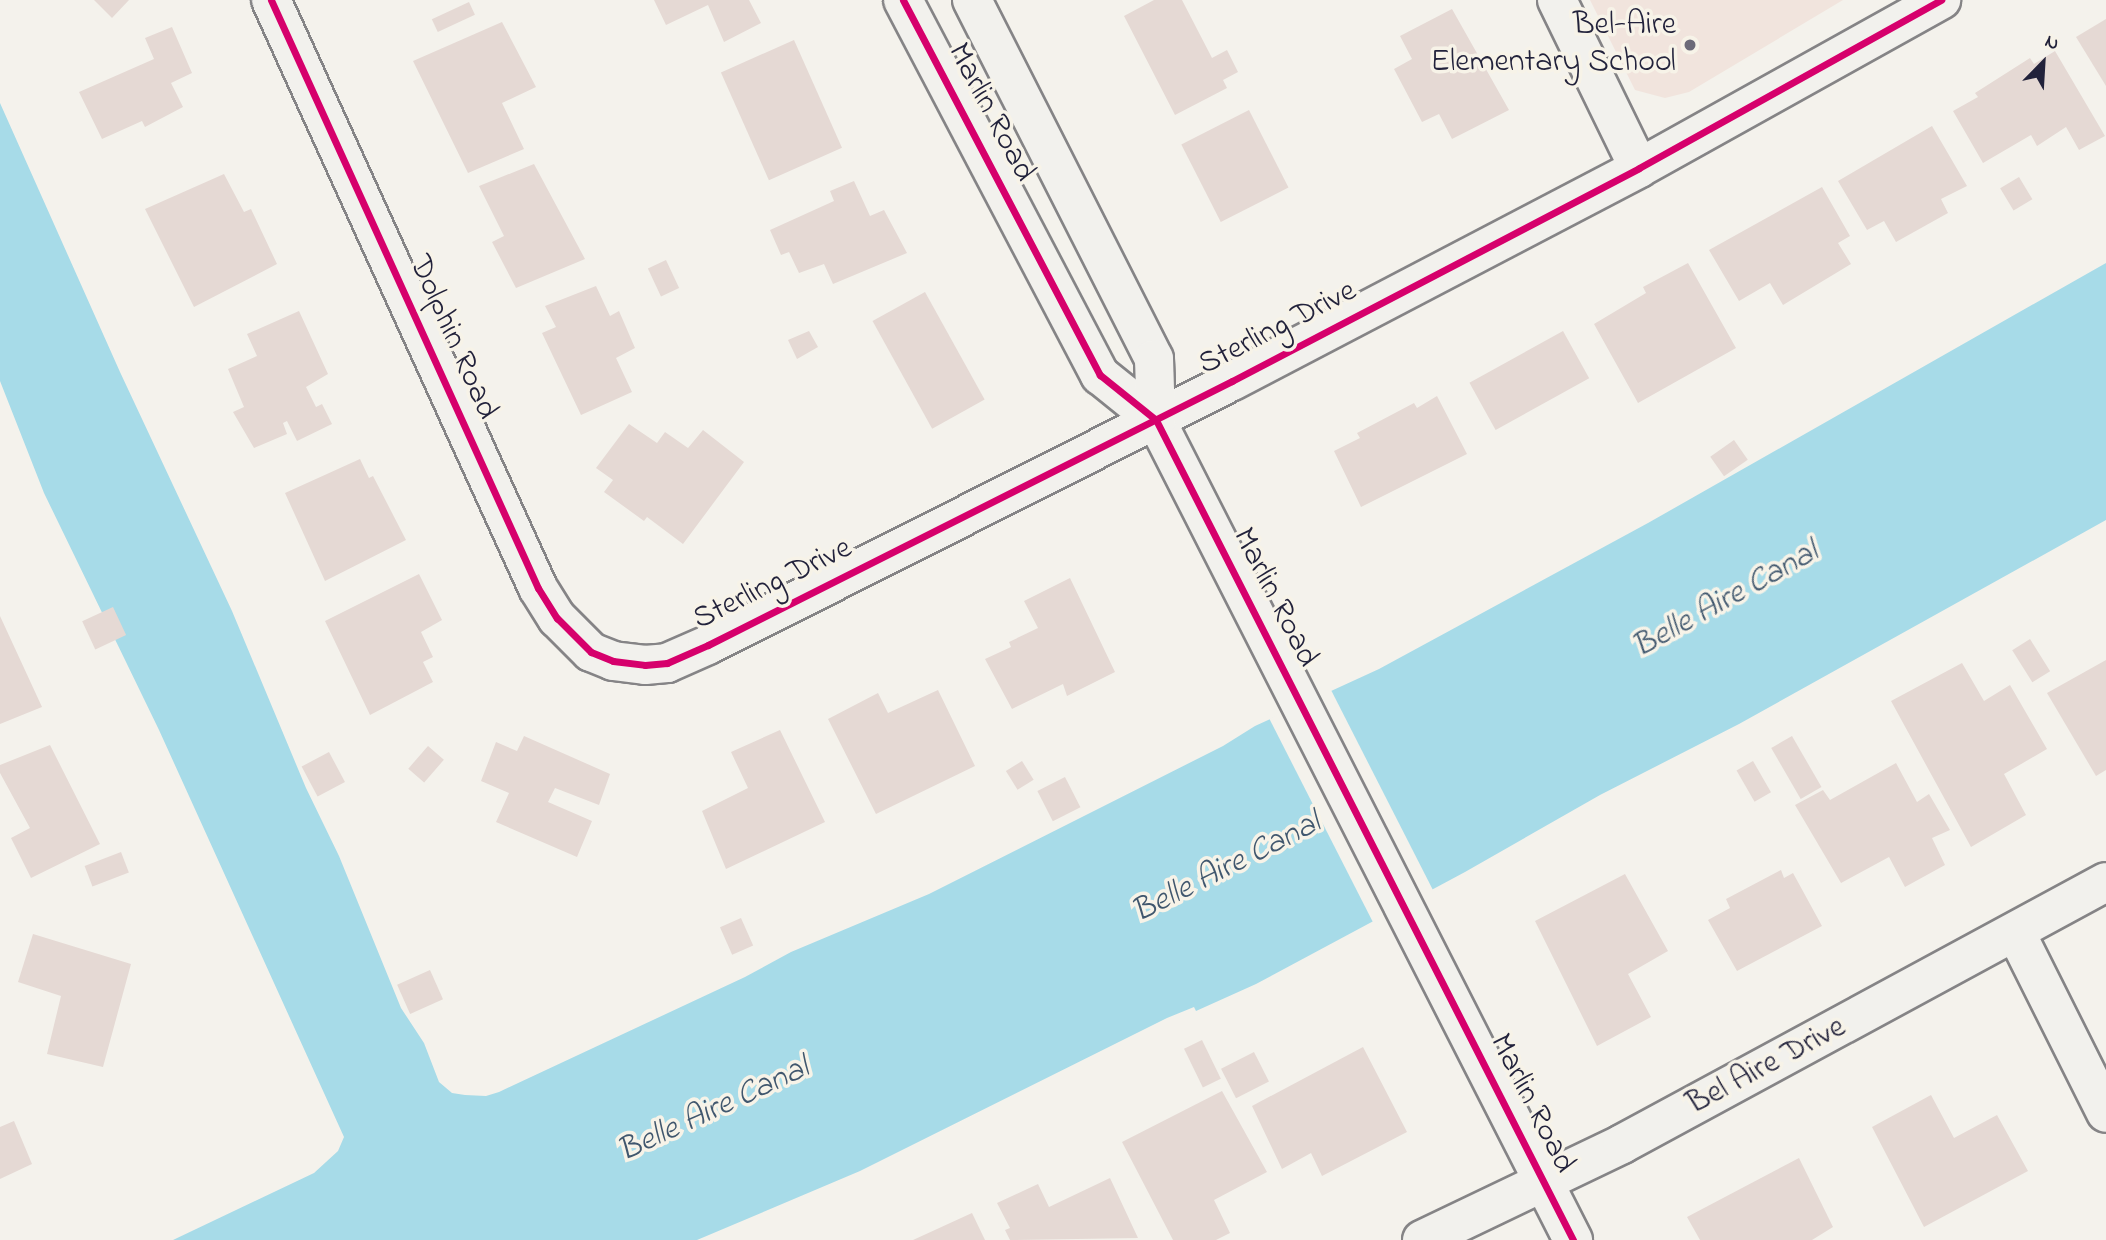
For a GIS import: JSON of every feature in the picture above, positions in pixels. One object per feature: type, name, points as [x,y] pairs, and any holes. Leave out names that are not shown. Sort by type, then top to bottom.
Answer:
[{"type":"street","name":"Dolphin Road","points":[[271,0],[538,588],[557,618],[582,645],[591,652],[624,664]]},
{"type":"street","name":"Marlin Road","points":[[903,0],[1100,375],[1156,420],[1573,1240]]},
{"type":"street","name":"Marlin Road","points":[[972,0],[1154,359],[1156,420]]},
{"type":"street","points":[[1557,0],[1639,169]]},
{"type":"street","name":"Sterling Drive","points":[[624,664],[656,664],[688,655],[1156,420],[1639,169],[1941,0]]},
{"type":"street","name":"Bel Aire Drive","points":[[1422,1240],[1622,1144],[2106,882]]},
{"type":"street","points":[[2016,933],[2106,1113]]},
{"type":"shaded area","name":"Bel-Aire Elementary School","points":[[1590,0],[1843,0],[1689,92],[1665,98],[1635,90]]},
{"type":"water","name":"Belle Aire Canal","points":[[0,103],[120,372],[232,611],[306,788],[339,856],[401,1008],[424,1043],[439,1082],[452,1093],[486,1096],[499,1092],[745,977],[791,952],[929,894],[1223,746],[1255,726],[1379,669],[1648,523],[2106,263],[2106,520],[1739,724],[1600,795],[1465,872],[1256,984],[1196,1011],[1194,1007],[1167,1018],[860,1171],[697,1240],[173,1240],[314,1173],[338,1151],[344,1137],[159,730],[44,493],[0,381]]},
{"type":"pier","points":[[1330,688],[1434,892],[1373,923],[1269,719]]},
{"type":"building","points":[[94,0],[129,0],[112,18]]},
{"type":"building","points":[[654,0],[749,0],[761,23],[724,42],[708,5],[666,25]]},
{"type":"building","points":[[1154,0],[1182,0],[1212,58],[1227,50],[1238,72],[1223,80],[1227,88],[1175,115],[1124,16]]},
{"type":"building","points":[[469,2],[475,15],[438,32],[432,19]]},
{"type":"building","points":[[1452,9],[1509,110],[1452,139],[1439,114],[1422,122],[1394,69],[1412,59],[1400,36]]},
{"type":"building","points":[[2106,19],[2106,86],[2076,37]]},
{"type":"building","points":[[502,22],[536,87],[502,103],[524,149],[468,173],[413,61]]},
{"type":"building","points":[[172,27],[192,73],[171,83],[183,107],[145,127],[142,121],[102,139],[79,92],[154,59],[145,38]]},
{"type":"building","points":[[794,40],[842,148],[769,180],[721,73]]},
{"type":"building","points":[[2055,51],[2105,136],[2079,150],[2066,127],[2037,146],[2031,135],[1983,163],[1953,111],[1978,97],[1975,93],[2030,58],[2034,64]]},
{"type":"building","points":[[1249,110],[1288,188],[1221,222],[1181,145]]},
{"type":"building","points":[[1932,126],[1967,186],[1941,199],[1948,213],[1896,242],[1884,221],[1867,230],[1838,181]]},
{"type":"building","points":[[534,164],[585,259],[516,288],[492,242],[504,236],[479,186]]},
{"type":"building","points":[[224,174],[244,212],[251,209],[277,264],[194,307],[145,209]]},
{"type":"building","points":[[2019,177],[2032,199],[2014,211],[2000,188]]},
{"type":"building","points":[[854,181],[870,216],[884,210],[907,253],[833,284],[824,264],[799,273],[789,252],[781,255],[770,230],[834,201],[830,191]]},
{"type":"building","points":[[1822,187],[1850,236],[1838,243],[1851,264],[1783,305],[1770,283],[1739,301],[1709,250]]},
{"type":"building","points":[[666,260],[679,288],[661,297],[648,268]]},
{"type":"building","points":[[1688,263],[1736,348],[1638,403],[1594,324],[1646,293],[1643,287]]},
{"type":"building","points":[[596,286],[610,316],[619,311],[635,348],[616,358],[632,392],[581,415],[542,333],[556,327],[545,306]]},
{"type":"building","points":[[925,292],[985,400],[932,429],[873,321]]},
{"type":"building","points":[[299,311],[328,374],[306,387],[316,407],[322,404],[332,424],[297,441],[287,421],[283,423],[287,434],[254,448],[233,412],[244,407],[228,369],[257,356],[247,334]]},
{"type":"building","points":[[809,331],[818,347],[797,359],[788,340]]},
{"type":"building","points":[[1563,331],[1589,378],[1496,430],[1469,383]]},
{"type":"building","points":[[1437,396],[1467,454],[1361,507],[1334,451],[1360,438],[1357,433],[1414,403],[1417,408]]},
{"type":"building","points":[[629,424],[657,443],[665,432],[688,448],[703,430],[744,462],[683,544],[647,517],[644,521],[604,492],[613,480],[596,468]]},
{"type":"building","points":[[1734,440],[1748,460],[1724,476],[1710,457]]},
{"type":"building","points":[[360,459],[369,478],[373,476],[406,540],[325,581],[285,493]]},
{"type":"building","points":[[419,574],[442,620],[421,632],[433,657],[423,662],[433,682],[370,715],[325,621]]},
{"type":"building","points":[[1070,578],[1115,672],[1067,696],[1063,684],[1012,709],[985,659],[1011,647],[1009,642],[1038,628],[1024,601]]},
{"type":"building","points":[[113,607],[126,635],[95,649],[82,621]]},
{"type":"building","points":[[0,616],[42,707],[0,724]]},
{"type":"building","points":[[2030,639],[2050,671],[2032,682],[2012,650]]},
{"type":"building","points":[[2106,660],[2106,770],[2096,776],[2047,693]]},
{"type":"building","points":[[1962,663],[1984,701],[2010,685],[2047,749],[2004,774],[2026,815],[1971,847],[1891,701]]},
{"type":"building","points":[[938,690],[975,766],[876,814],[828,719],[878,693],[888,713]]},
{"type":"building","points":[[780,730],[825,822],[726,869],[702,811],[748,788],[731,752]]},
{"type":"building","points":[[524,736],[610,774],[599,805],[555,788],[548,802],[592,821],[577,857],[496,822],[509,793],[481,781],[496,742],[517,751]]},
{"type":"building","points":[[1792,736],[1822,787],[1801,799],[1771,748]]},
{"type":"building","points":[[50,745],[100,844],[31,878],[11,838],[30,828],[0,773],[0,765]]},
{"type":"building","points":[[428,746],[444,760],[424,782],[408,769]]},
{"type":"building","points":[[329,752],[345,782],[318,797],[302,767]]},
{"type":"building","points":[[1022,761],[1034,780],[1018,790],[1006,771]]},
{"type":"building","points":[[1753,761],[1771,792],[1755,802],[1737,771]]},
{"type":"building","points":[[1896,763],[1917,802],[1929,794],[1950,830],[1932,838],[1945,865],[1905,887],[1889,857],[1841,883],[1795,805],[1823,790],[1830,800]]},
{"type":"building","points":[[1065,777],[1080,807],[1053,821],[1037,791]]},
{"type":"building","points":[[121,852],[129,873],[92,887],[85,866]]},
{"type":"building","points":[[1781,870],[1784,878],[1793,873],[1822,926],[1737,971],[1708,920],[1730,908],[1726,899]]},
{"type":"building","points":[[1625,874],[1668,951],[1628,974],[1651,1017],[1597,1046],[1535,921]]},
{"type":"building","points":[[741,918],[753,945],[732,955],[720,927]]},
{"type":"building","points":[[33,934],[131,964],[103,1067],[47,1054],[61,996],[18,982]]},
{"type":"building","points":[[430,970],[443,999],[410,1014],[397,985]]},
{"type":"building","points":[[1202,1040],[1221,1079],[1203,1087],[1184,1049]]},
{"type":"building","points":[[1363,1047],[1407,1132],[1322,1176],[1311,1153],[1282,1169],[1252,1106]]},
{"type":"building","points":[[1254,1052],[1269,1081],[1236,1098],[1221,1069]]},
{"type":"building","points":[[1222,1091],[1267,1172],[1214,1200],[1230,1233],[1216,1240],[1173,1240],[1122,1142]]},
{"type":"building","points":[[1931,1095],[1954,1138],[1997,1115],[2028,1171],[1924,1227],[1872,1127]]},
{"type":"building","points":[[14,1121],[32,1164],[0,1179],[0,1127]]},
{"type":"building","points":[[1799,1158],[1833,1227],[1812,1240],[1700,1240],[1687,1217]]},
{"type":"building","points":[[1110,1178],[1138,1238],[1010,1240],[1005,1230],[1010,1228],[997,1203],[1038,1184],[1049,1207]]},
{"type":"building","points":[[972,1213],[985,1240],[913,1240]]},
{"type":"cycle path","points":[[271,0],[538,588],[557,618],[591,652],[613,661],[645,665],[667,663],[708,645],[1232,381],[1639,168],[1941,0]]},
{"type":"cycle path","points":[[903,0],[1100,375],[1156,420],[1573,1240]]},
{"type":"place","name":"Bel-Aire Elementary School","points":[[1690,45]]}]
